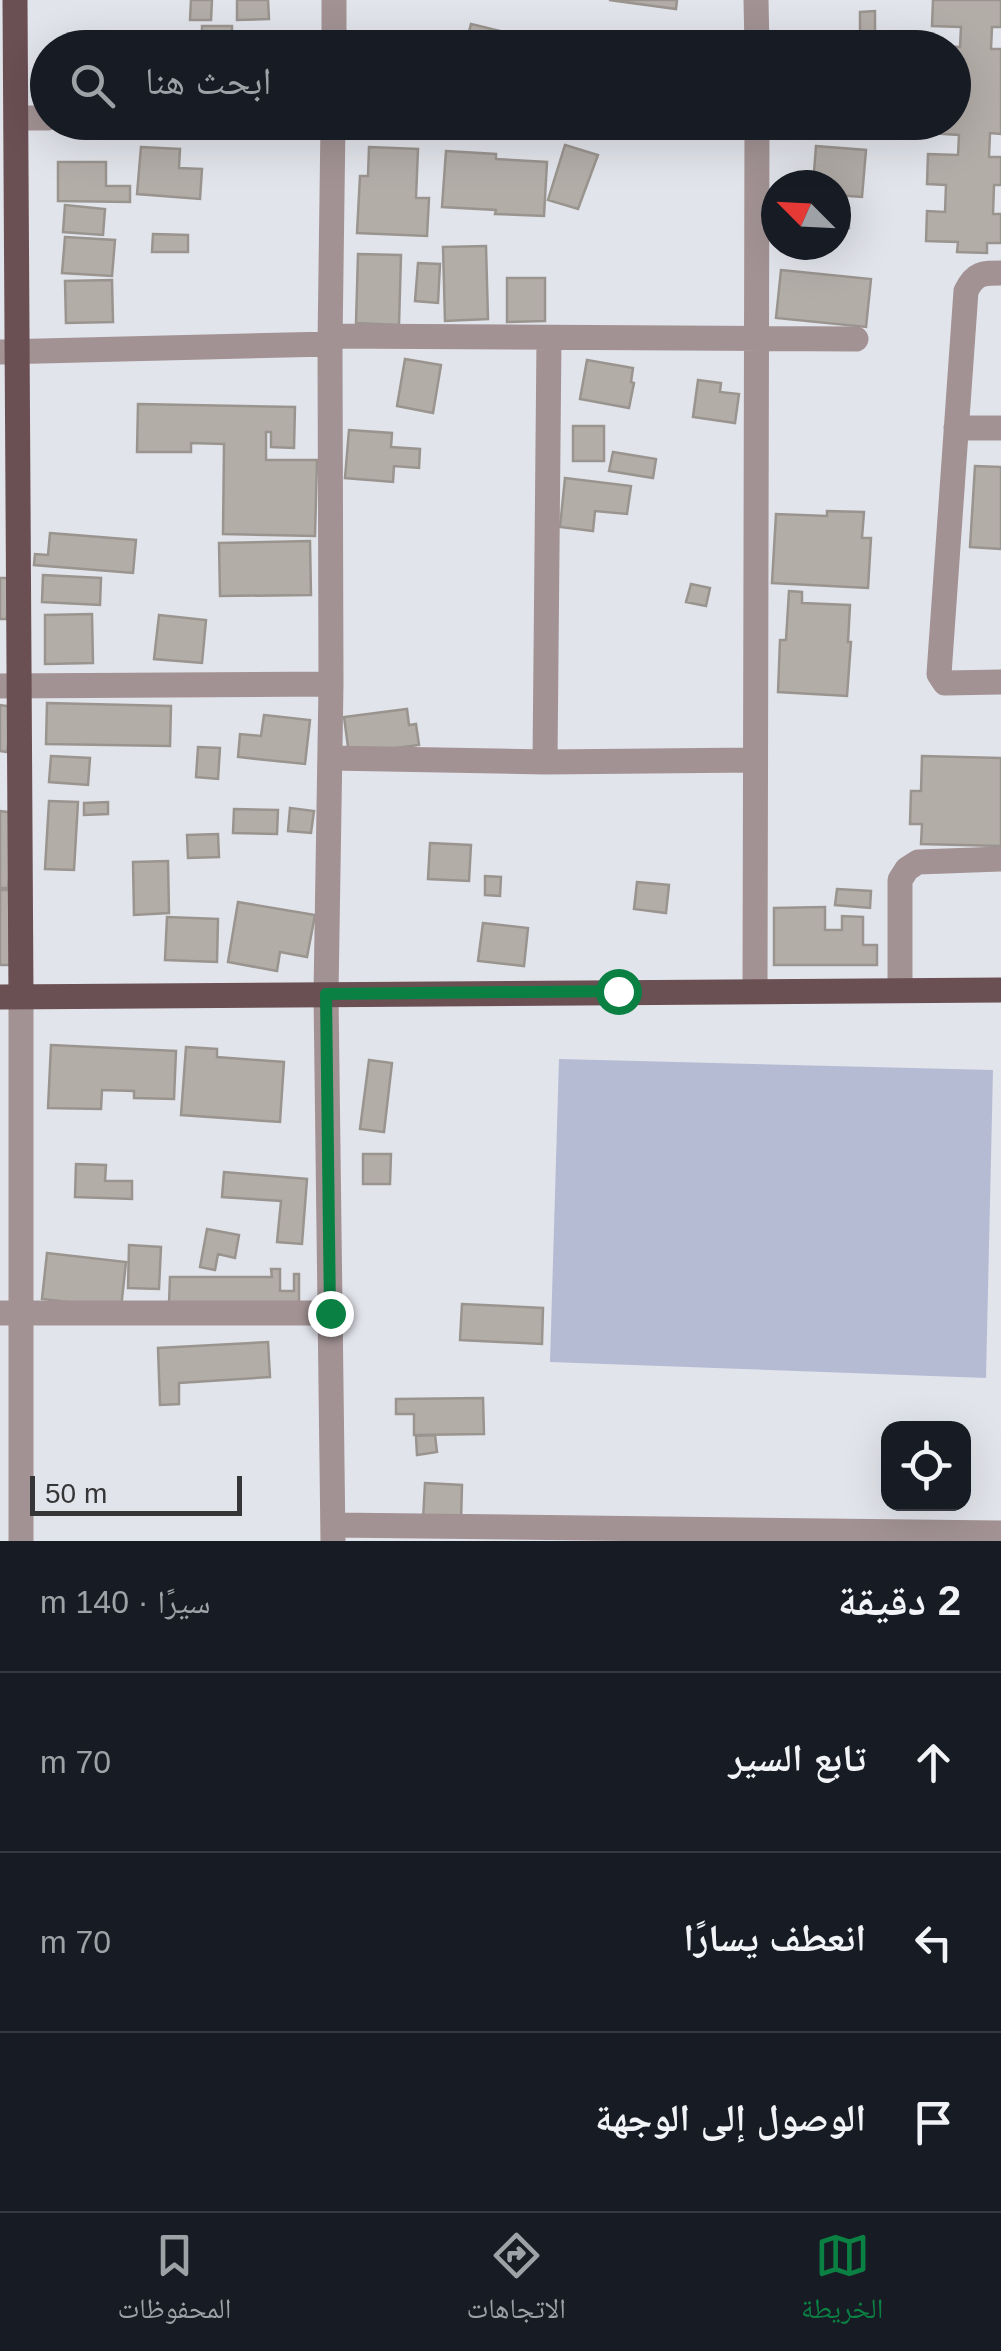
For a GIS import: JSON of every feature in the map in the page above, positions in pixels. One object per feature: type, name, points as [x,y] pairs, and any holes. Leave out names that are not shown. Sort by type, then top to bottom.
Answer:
[{"type":"main road","points":[[16,0],[8,55],[17,118],[9,352],[10,997],[1001,990]]},
{"type":"street","points":[[334,0],[334,30]]},
{"type":"street","points":[[756,0],[757,30]]},
{"type":"street","points":[[17,118],[30,118]]},
{"type":"street","points":[[334,140],[326,994],[333,1533],[893,1536],[1001,1532]]},
{"type":"street","points":[[755,991],[757,140]]},
{"type":"street","points":[[1001,273],[982,272],[966,291],[939,674],[944,683],[955,685],[1001,682]]},
{"type":"street","points":[[545,762],[548,338]]},
{"type":"street","points":[[9,352],[330,340],[856,339]]},
{"type":"street","points":[[956,428],[1001,428]]},
{"type":"street","points":[[9,686],[331,684]]},
{"type":"street","points":[[330,758],[756,760]]},
{"type":"street","points":[[900,990],[900,880],[908,869],[918,862],[1001,860]]},
{"type":"street","points":[[10,997],[10,1313],[21,1541]]},
{"type":"street","points":[[10,1313],[330,1313]]},
{"type":"shaded area","points":[[559,1059],[993,1070],[986,1378],[550,1362]]},
{"type":"building","points":[[191,0],[212,0],[211,20],[190,20]]},
{"type":"building","points":[[237,0],[268,0],[269,19],[237,20]]},
{"type":"building","points":[[609,0],[677,0],[676,9]]},
{"type":"building","points":[[933,0],[1001,0],[1001,27],[992,27],[991,49],[1001,49],[1001,134],[990,133],[989,157],[1001,157],[1001,185],[994,185],[993,214],[1001,214],[1001,243],[987,243],[987,253],[957,252],[958,242],[926,241],[927,211],[945,212],[946,185],[927,184],[928,154],[958,155],[959,140],[971,140],[971,30],[932,26]]},
{"type":"building","points":[[875,11],[875,30],[860,30],[860,12]]},
{"type":"building","points":[[471,24],[496,30],[469,30]]},
{"type":"building","points":[[202,26],[232,26],[232,30],[202,30]]},
{"type":"building","points":[[565,145],[598,155],[578,209],[548,200]]},
{"type":"building","points":[[816,146],[866,150],[862,197],[851,196],[851,170],[814,170]]},
{"type":"building","points":[[141,147],[180,149],[179,168],[202,169],[200,199],[137,194]]},
{"type":"building","points":[[369,147],[418,149],[416,198],[429,198],[427,236],[357,233],[360,176],[368,176]]},
{"type":"building","points":[[446,151],[547,162],[544,216],[442,207]]},
{"type":"building","points":[[58,162],[106,162],[106,186],[130,186],[130,202],[58,201]]},
{"type":"building","points":[[65,205],[105,209],[103,235],[63,232]]},
{"type":"building","points":[[153,234],[188,235],[188,252],[152,252]]},
{"type":"building","points":[[65,237],[115,240],[112,276],[62,273]]},
{"type":"building","points":[[486,246],[488,319],[445,321],[443,247]]},
{"type":"building","points":[[358,254],[401,255],[399,325],[356,323]]},
{"type":"building","points":[[418,263],[440,264],[438,303],[415,301]]},
{"type":"building","points":[[781,270],[871,279],[866,327],[776,318]]},
{"type":"building","points":[[507,278],[545,278],[545,321],[507,322]]},
{"type":"building","points":[[112,280],[113,322],[66,323],[65,281]]},
{"type":"building","points":[[405,359],[441,365],[433,413],[397,406]]},
{"type":"building","points":[[587,360],[633,368],[629,408],[580,399]]},
{"type":"building","points":[[698,380],[721,383],[720,392],[739,394],[735,423],[693,417]]},
{"type":"building","points":[[138,404],[295,407],[294,448],[271,447],[271,432],[266,432],[266,460],[317,460],[315,536],[223,534],[224,444],[191,443],[191,452],[137,452]]},
{"type":"building","points":[[573,426],[604,426],[604,461],[573,461]]},
{"type":"building","points":[[349,430],[392,433],[391,447],[420,449],[419,468],[394,466],[393,482],[345,478]]},
{"type":"building","points":[[613,452],[656,459],[653,478],[609,471]]},
{"type":"building","points":[[975,466],[1001,467],[1001,549],[970,547]]},
{"type":"building","points":[[565,478],[631,486],[627,514],[595,511],[593,531],[560,527]]},
{"type":"building","points":[[827,511],[864,512],[862,538],[871,538],[868,588],[772,583],[776,514],[827,516]]},
{"type":"building","points":[[50,533],[136,540],[133,573],[34,565],[35,554],[48,555]]},
{"type":"building","points":[[310,541],[311,595],[220,596],[219,543]]},
{"type":"building","points":[[43,575],[101,578],[100,605],[42,602]]},
{"type":"building","points":[[0,578],[8,578],[7,619],[0,619]]},
{"type":"building","points":[[691,584],[710,588],[706,606],[686,602]]},
{"type":"building","points":[[789,591],[802,592],[802,603],[850,605],[847,696],[778,692],[780,640],[786,640]]},
{"type":"building","points":[[92,614],[93,663],[45,664],[45,615]]},
{"type":"building","points":[[159,615],[206,620],[202,663],[154,659]]},
{"type":"building","points":[[47,703],[171,706],[170,746],[46,744]]},
{"type":"building","points":[[0,705],[13,707],[7,752],[0,751]]},
{"type":"building","points":[[407,709],[409,725],[416,724],[419,745],[349,754],[344,717]]},
{"type":"building","points":[[264,715],[310,720],[305,764],[238,757],[240,734],[261,736]]},
{"type":"building","points":[[198,747],[220,748],[218,779],[196,777]]},
{"type":"building","points":[[51,756],[90,758],[88,785],[49,782]]},
{"type":"building","points":[[922,756],[1001,758],[1001,846],[921,844],[922,824],[910,824],[911,791],[921,791]]},
{"type":"building","points":[[49,801],[78,802],[74,870],[45,869]]},
{"type":"building","points":[[108,802],[108,814],[84,815],[84,803]]},
{"type":"building","points":[[290,808],[314,811],[311,833],[288,831]]},
{"type":"building","points":[[234,809],[278,810],[277,834],[233,833]]},
{"type":"building","points":[[0,811],[17,813],[8,888],[0,888]]},
{"type":"building","points":[[218,834],[219,857],[188,858],[187,835]]},
{"type":"building","points":[[430,843],[471,845],[469,881],[428,879]]},
{"type":"building","points":[[168,861],[169,913],[134,915],[133,862]]},
{"type":"building","points":[[485,876],[501,877],[500,896],[485,895]]},
{"type":"building","points":[[637,882],[669,885],[666,913],[634,909]]},
{"type":"building","points":[[837,889],[871,891],[870,908],[835,905]]},
{"type":"building","points":[[0,890],[9,890],[10,965],[0,965]]},
{"type":"building","points":[[238,902],[315,915],[307,957],[280,952],[277,971],[228,962]]},
{"type":"building","points":[[825,907],[825,930],[842,930],[842,916],[863,917],[863,945],[877,945],[877,965],[774,965],[774,908]]},
{"type":"building","points":[[167,917],[218,919],[217,962],[165,960]]},
{"type":"building","points":[[483,923],[528,928],[524,966],[478,961]]},
{"type":"building","points":[[51,1045],[176,1051],[174,1099],[134,1098],[134,1091],[102,1090],[101,1109],[48,1108]]},
{"type":"building","points":[[186,1047],[217,1049],[217,1057],[284,1062],[280,1122],[181,1115]]},
{"type":"building","points":[[369,1060],[392,1063],[384,1132],[360,1129]]},
{"type":"building","points":[[363,1154],[391,1154],[390,1184],[363,1184]]},
{"type":"building","points":[[76,1164],[106,1165],[105,1181],[132,1181],[132,1199],[75,1197]]},
{"type":"building","points":[[224,1172],[307,1179],[302,1244],[277,1242],[281,1201],[222,1197]]},
{"type":"building","points":[[207,1229],[239,1235],[235,1258],[218,1254],[215,1270],[200,1267]]},
{"type":"building","points":[[129,1245],[161,1247],[159,1289],[128,1288]]},
{"type":"building","points":[[47,1253],[126,1262],[121,1308],[42,1299]]},
{"type":"building","points":[[271,1269],[280,1269],[280,1291],[294,1291],[294,1274],[299,1274],[299,1305],[169,1304],[170,1277],[272,1277]]},
{"type":"building","points":[[462,1304],[543,1308],[542,1344],[460,1340]]},
{"type":"building","points":[[268,1342],[270,1377],[179,1383],[179,1404],[160,1405],[158,1348]]},
{"type":"building","points":[[483,1398],[484,1434],[414,1435],[414,1414],[396,1414],[396,1399]]},
{"type":"building","points":[[435,1435],[437,1452],[417,1455],[416,1436]]},
{"type":"building","points":[[425,1483],[462,1485],[461,1522],[423,1520]]},
{"type":"route","points":[[330,1313],[326,994],[618,991]]}]
